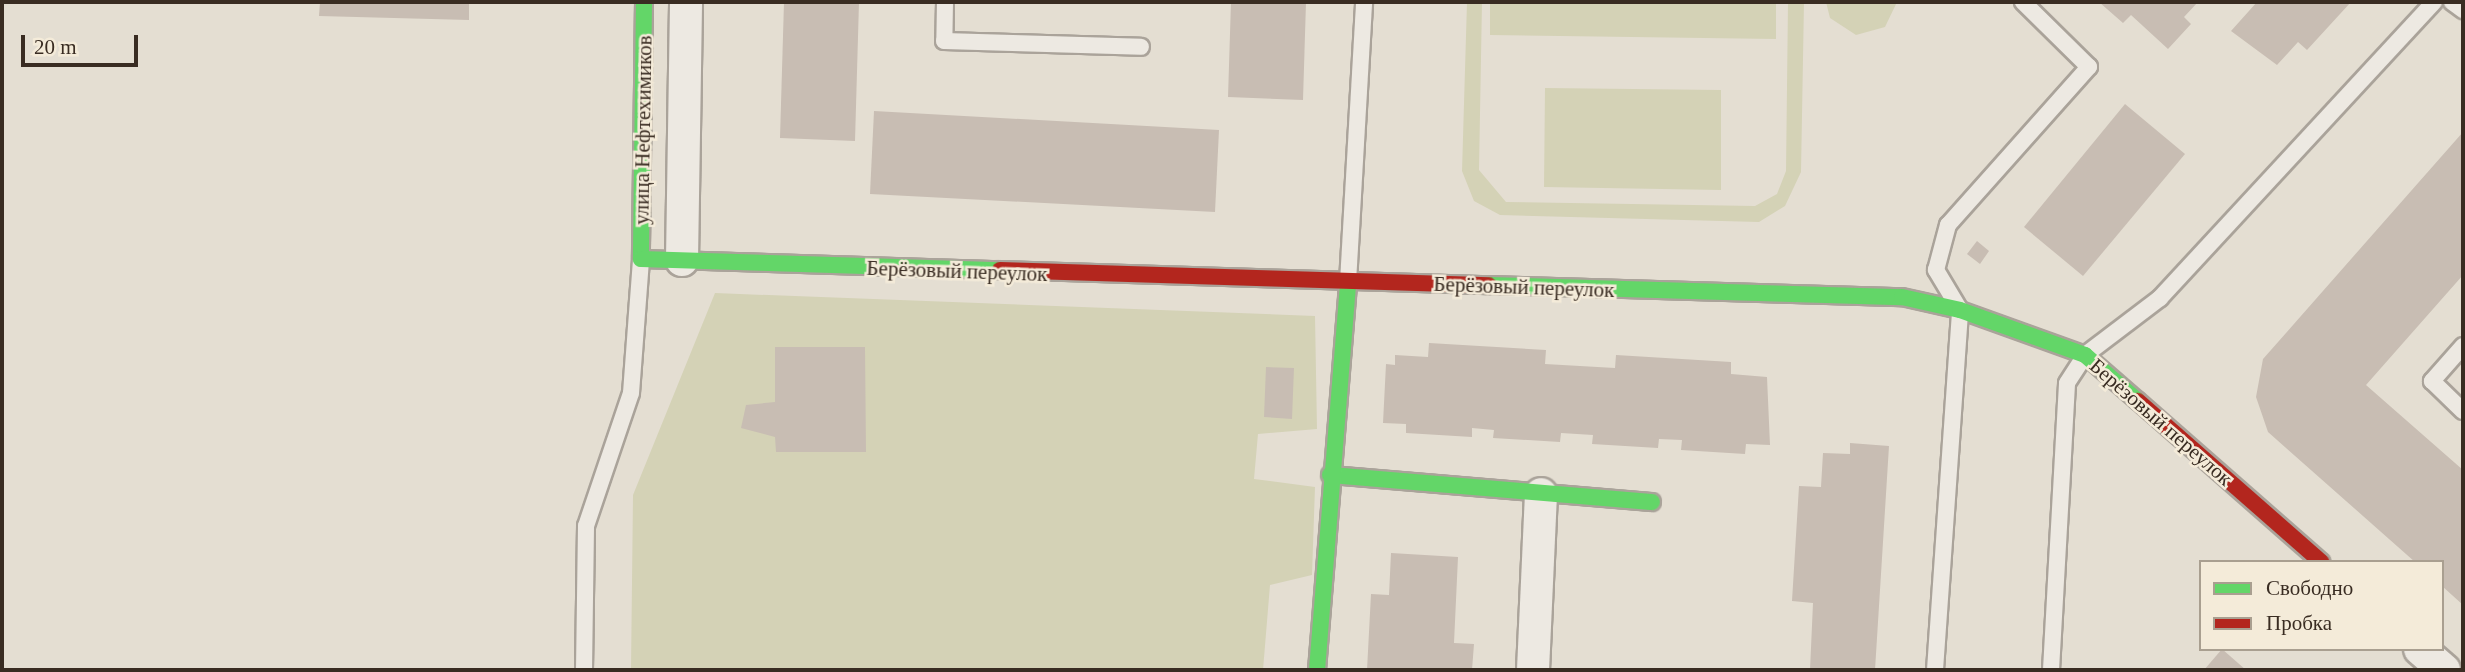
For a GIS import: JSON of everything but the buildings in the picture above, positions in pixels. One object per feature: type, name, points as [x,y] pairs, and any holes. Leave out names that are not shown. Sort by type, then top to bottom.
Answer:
[{"type":"street","name":"улица Нефтехимиков","points":[[641,259],[644,2]]},
{"type":"street","points":[[682,260],[686,2]]},
{"type":"street","name":"Берёзовый переулок","points":[[641,259],[1348,283],[1902,297],[1960,310],[2085,355],[2318,560]]},
{"type":"street","points":[[1317,670],[1330,475],[1348,283]]},
{"type":"street","points":[[1330,475],[1652,502]]},
{"type":"street","points":[[1533,670],[1541,494]]},
{"type":"street","points":[[2422,651],[2444,670]]},
{"type":"lane","points":[[945,2],[944,41],[1141,47]]},
{"type":"lane","points":[[1348,283],[1364,2]]},
{"type":"lane","points":[[1935,670],[1960,310],[1936,270],[1948,225],[2090,66],[2022,2]]},
{"type":"lane","points":[[2051,670],[2067,383],[2085,355],[2160,298],[2434,2]]},
{"type":"lane","points":[[2452,2],[2463,10]]},
{"type":"lane","points":[[584,670],[586,526],[631,393],[641,259]]},
{"type":"lane","points":[[2463,346],[2432,381],[2463,411]]},
{"type":"shaded area","points":[[1467,2],[1482,2],[1479,170],[1506,202],[1755,206],[1777,194],[1786,171],[1788,2],[1804,2],[1801,172],[1785,206],[1759,222],[1500,215],[1474,201],[1462,171]]},
{"type":"shaded area","points":[[1490,2],[1776,2],[1776,39],[1490,35]]},
{"type":"shaded area","points":[[1826,2],[1897,2],[1885,27],[1856,35],[1830,18]]},
{"type":"shaded area","points":[[1545,88],[1721,90],[1721,190],[1544,187]]},
{"type":"shaded area","points":[[715,293],[1315,316],[1317,429],[1258,434],[1254,479],[1315,487],[1312,575],[1270,585],[1263,670],[631,670],[633,495]]},
{"type":"traffic: fast","points":[[644,2],[641,259],[1000,270]]},
{"type":"traffic: fast","points":[[1317,670],[1348,283]]},
{"type":"traffic: fast","points":[[1489,285],[1902,297],[1960,310],[2085,355],[2138,401]]},
{"type":"traffic: fast","points":[[1330,475],[1652,502]]},
{"type":"traffic: jam","points":[[1000,270],[1489,285]]},
{"type":"traffic: jam","points":[[2138,401],[2319,560]]}]
